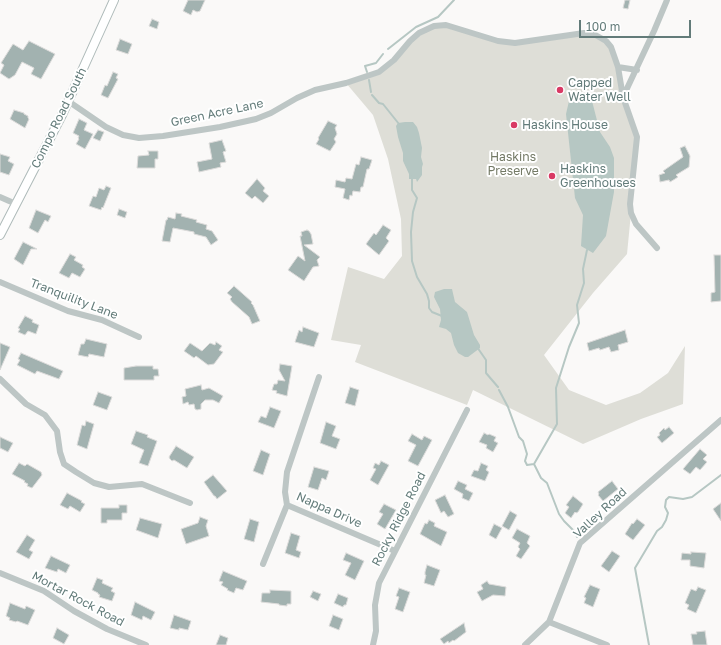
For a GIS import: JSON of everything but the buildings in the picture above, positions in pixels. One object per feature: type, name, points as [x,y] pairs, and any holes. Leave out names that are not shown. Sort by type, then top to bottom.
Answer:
[{"type":"main road","name":"Compo Road South","points":[[0,235],[68,101],[114,0]]},
{"type":"street","points":[[623,97],[637,70],[667,0]]},
{"type":"street","name":"Green Acre Lane","points":[[68,101],[106,127],[123,135],[131,137],[163,136],[256,119],[271,113],[314,90],[346,83],[379,72],[387,67],[419,33],[434,26],[446,25],[508,43],[524,43],[592,33],[606,41],[611,47],[618,67],[623,97],[637,137],[630,204],[631,213],[636,224],[657,248]]},
{"type":"street","points":[[618,67],[637,70]]},
{"type":"street","points":[[0,197],[16,204]]},
{"type":"street","name":"Tranquility Lane","points":[[0,282],[68,311],[102,320],[139,337]]},
{"type":"street","name":"Nappa Drive","points":[[319,377],[287,472],[285,492],[287,505],[395,551]]},
{"type":"street","points":[[0,379],[26,404],[44,415],[57,431],[60,452],[64,464],[76,472],[94,483],[109,487],[142,484],[190,503]]},
{"type":"street","name":"Rocky Ridge Road","points":[[373,645],[376,631],[375,605],[379,583],[467,410]]},
{"type":"street","name":"Valley Road","points":[[525,645],[549,622],[580,543],[721,420]]},
{"type":"street","points":[[264,564],[287,505]]},
{"type":"street","name":"Mortar Rock Road","points":[[0,573],[44,591],[74,611],[106,629],[146,645]]},
{"type":"street","points":[[549,622],[607,645]]},
{"type":"green space","name":"Haskins Preserve","points":[[439,25],[508,43],[592,33],[611,47],[623,97],[635,128],[631,213],[627,254],[593,293],[544,355],[569,390],[606,405],[640,393],[668,373],[685,346],[683,404],[641,419],[583,444],[473,390],[467,405],[355,362],[361,345],[331,340],[348,267],[384,279],[402,256],[401,219],[388,159],[373,115],[346,83],[387,67],[410,41]]},
{"type":"shaded area","points":[[580,97],[592,101],[600,132],[610,147],[614,158],[614,192],[606,236],[593,253],[581,246],[583,215],[575,198],[566,114],[569,101]]},
{"type":"shaded area","points":[[413,122],[417,127],[422,148],[422,175],[417,182],[416,179],[409,179],[409,174],[403,161],[403,153],[398,137],[396,126],[398,123]]},
{"type":"shaded area","points":[[444,289],[452,289],[455,302],[467,312],[474,335],[480,345],[480,348],[468,357],[458,353],[451,333],[446,329],[439,327],[441,320],[440,309],[434,297],[435,292]]},
{"type":"waterway","points":[[388,49],[416,27],[438,17],[454,0]]},
{"type":"waterway","points":[[367,72],[365,66],[376,63],[383,54]]},
{"type":"waterway","points":[[369,80],[371,92]]},
{"type":"waterway","points":[[372,95],[379,103],[383,104],[399,124]]},
{"type":"waterway","points":[[412,176],[412,190],[417,198],[413,212],[411,232],[412,261],[417,277],[427,294],[429,308],[432,312],[442,316]]},
{"type":"waterway","points":[[577,537],[575,532],[559,514],[547,483],[541,478],[534,464],[557,424],[556,388],[569,347],[579,323],[577,305],[584,283],[583,269],[587,250]]},
{"type":"waterway","points":[[477,347],[486,360],[486,373],[498,387]]},
{"type":"waterway","points":[[499,390],[508,407],[519,437],[523,441],[527,454],[525,461],[527,465],[534,464]]},
{"type":"waterway","points":[[649,645],[635,568],[657,531],[662,527],[666,520],[668,513],[665,507],[666,500],[669,497],[683,499],[692,497],[721,475]]},
{"type":"place","name":"Capped Water Well","points":[[560,90]]},
{"type":"place","name":"Haskins House","points":[[514,125]]},
{"type":"place","name":"Haskins Greenhouses","points":[[552,176]]}]
